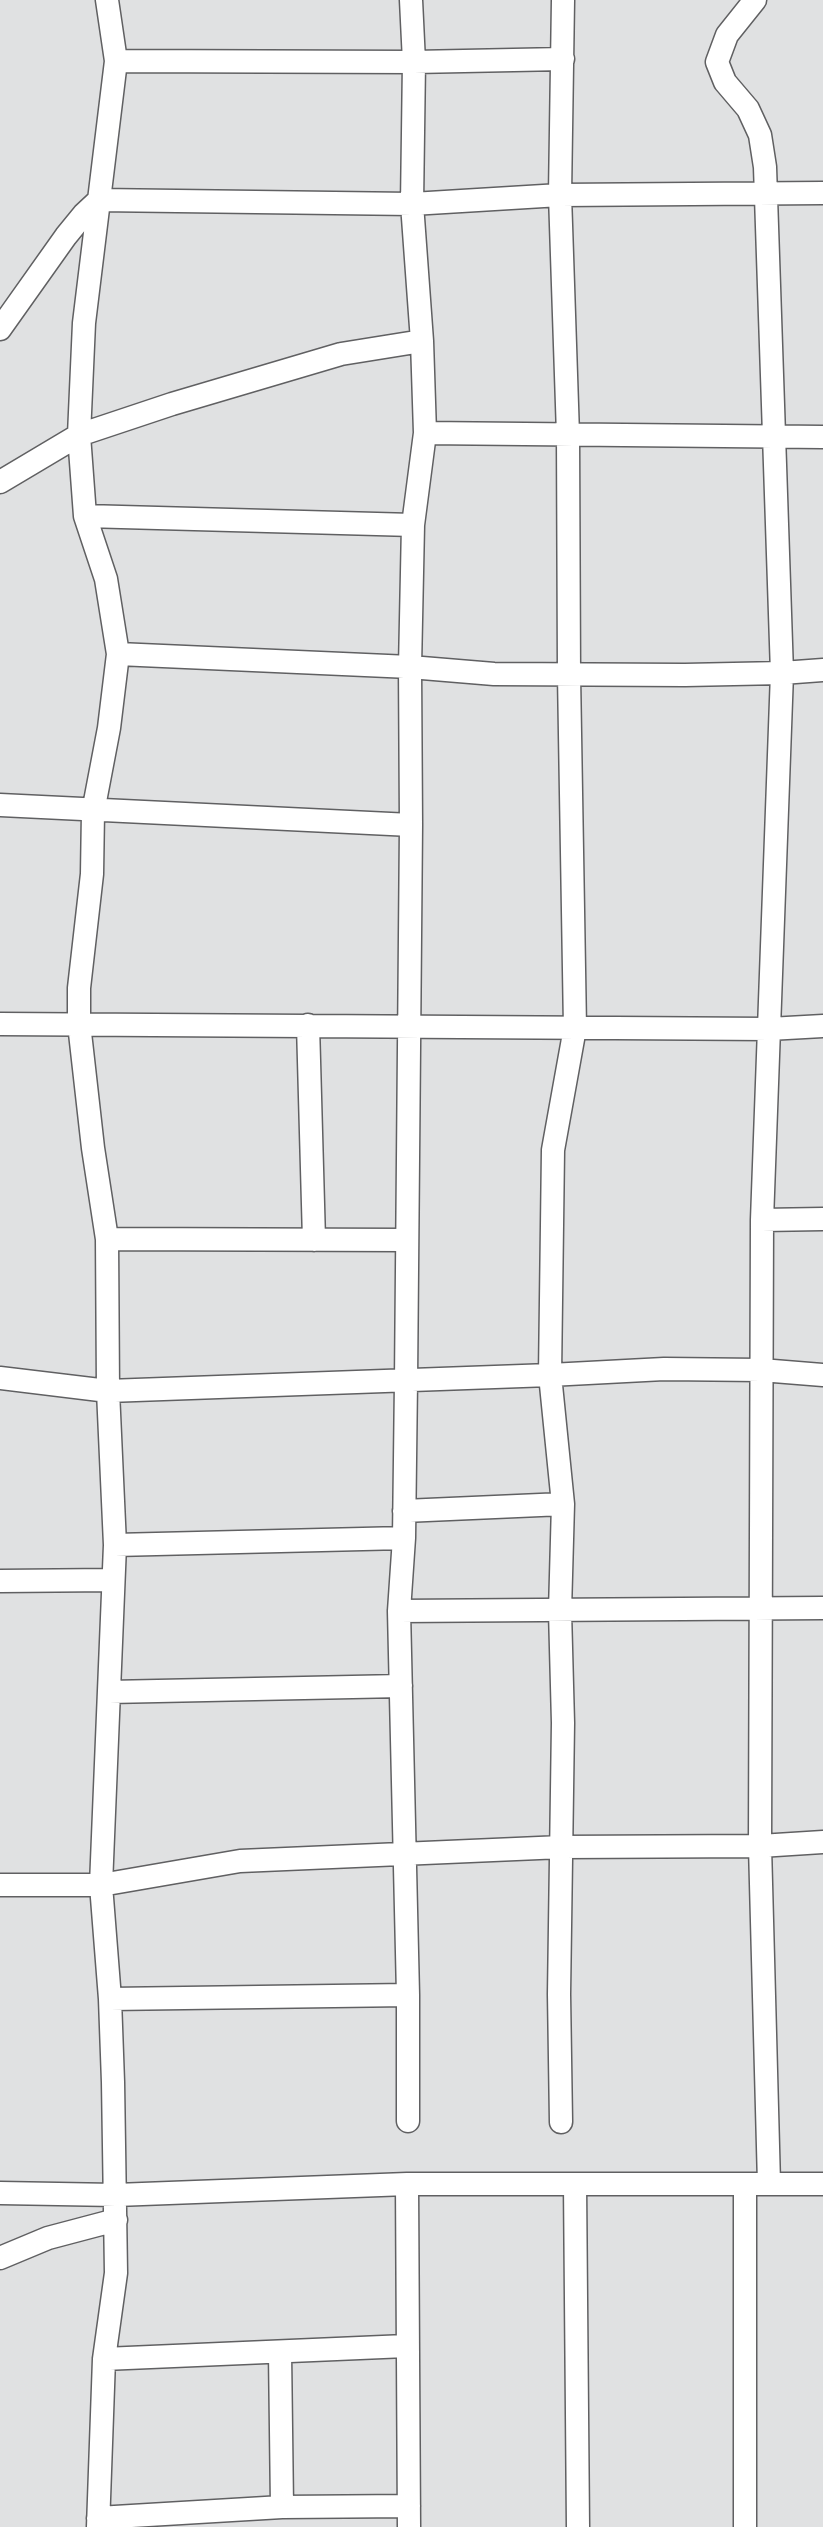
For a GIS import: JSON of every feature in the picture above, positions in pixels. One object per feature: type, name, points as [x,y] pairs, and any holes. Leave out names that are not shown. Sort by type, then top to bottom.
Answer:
[{"type":"street","points":[[107,0],[116,61],[84,323],[79,435],[86,516],[106,579],[118,654],[109,728],[93,812],[92,874],[79,988],[79,1024],[93,1148],[108,1239],[108,1391],[114,1545],[101,1885],[110,1999],[116,2195],[116,2273],[104,2358],[98,2523],[282,2507],[409,2516],[406,2346],[407,2184]]},
{"type":"street","points":[[408,2121],[408,1996],[399,1610],[404,1538],[411,825],[410,667],[413,524],[425,434],[422,341],[412,204],[414,62],[411,0]]},
{"type":"street","points":[[561,2122],[559,1994],[563,1723],[560,1610],[563,1504],[550,1375],[553,1150],[575,1028],[569,675],[568,435],[560,196],[563,0]]},
{"type":"street","points":[[755,0],[726,35],[717,62],[724,82],[748,109],[760,135],[766,194],[782,673],[762,1220],[760,1846],[769,2184]]},
{"type":"street","points":[[116,61],[414,62],[563,59]]},
{"type":"street","points":[[0,330],[66,236],[84,214],[99,200],[412,204],[560,196],[823,193]]},
{"type":"street","points":[[0,482],[79,435],[296,366],[341,354],[422,341]]},
{"type":"street","points":[[425,434],[823,437]]},
{"type":"street","points":[[86,516],[413,524]]},
{"type":"street","points":[[118,654],[410,667],[494,674],[782,673],[823,670]]},
{"type":"street","points":[[0,805],[93,812],[411,825]]},
{"type":"street","points":[[0,1024],[769,1029],[823,1026]]},
{"type":"street","points":[[308,1025],[314,1240]]},
{"type":"street","points":[[762,1220],[823,1219]]},
{"type":"street","points":[[108,1239],[406,1240]]},
{"type":"street","points":[[0,1378],[108,1391],[406,1381],[664,1369],[761,1370],[823,1375]]},
{"type":"street","points":[[404,1511],[563,1504]]},
{"type":"street","points":[[114,1545],[404,1538]]},
{"type":"street","points":[[0,1581],[113,1580]]},
{"type":"street","points":[[399,1610],[823,1608]]},
{"type":"street","points":[[109,1692],[401,1686]]},
{"type":"street","points":[[0,1885],[101,1885],[240,1861],[562,1847],[760,1846],[823,1842]]},
{"type":"street","points":[[110,1999],[408,1996]]},
{"type":"street","points":[[0,2193],[116,2195],[407,2184],[823,2184]]},
{"type":"street","points":[[575,2184],[578,2527]]},
{"type":"street","points":[[745,2184],[745,2527]]},
{"type":"street","points":[[0,2258],[48,2238],[116,2220]]},
{"type":"street","points":[[104,2358],[406,2346]]},
{"type":"street","points":[[280,2352],[282,2507]]}]
